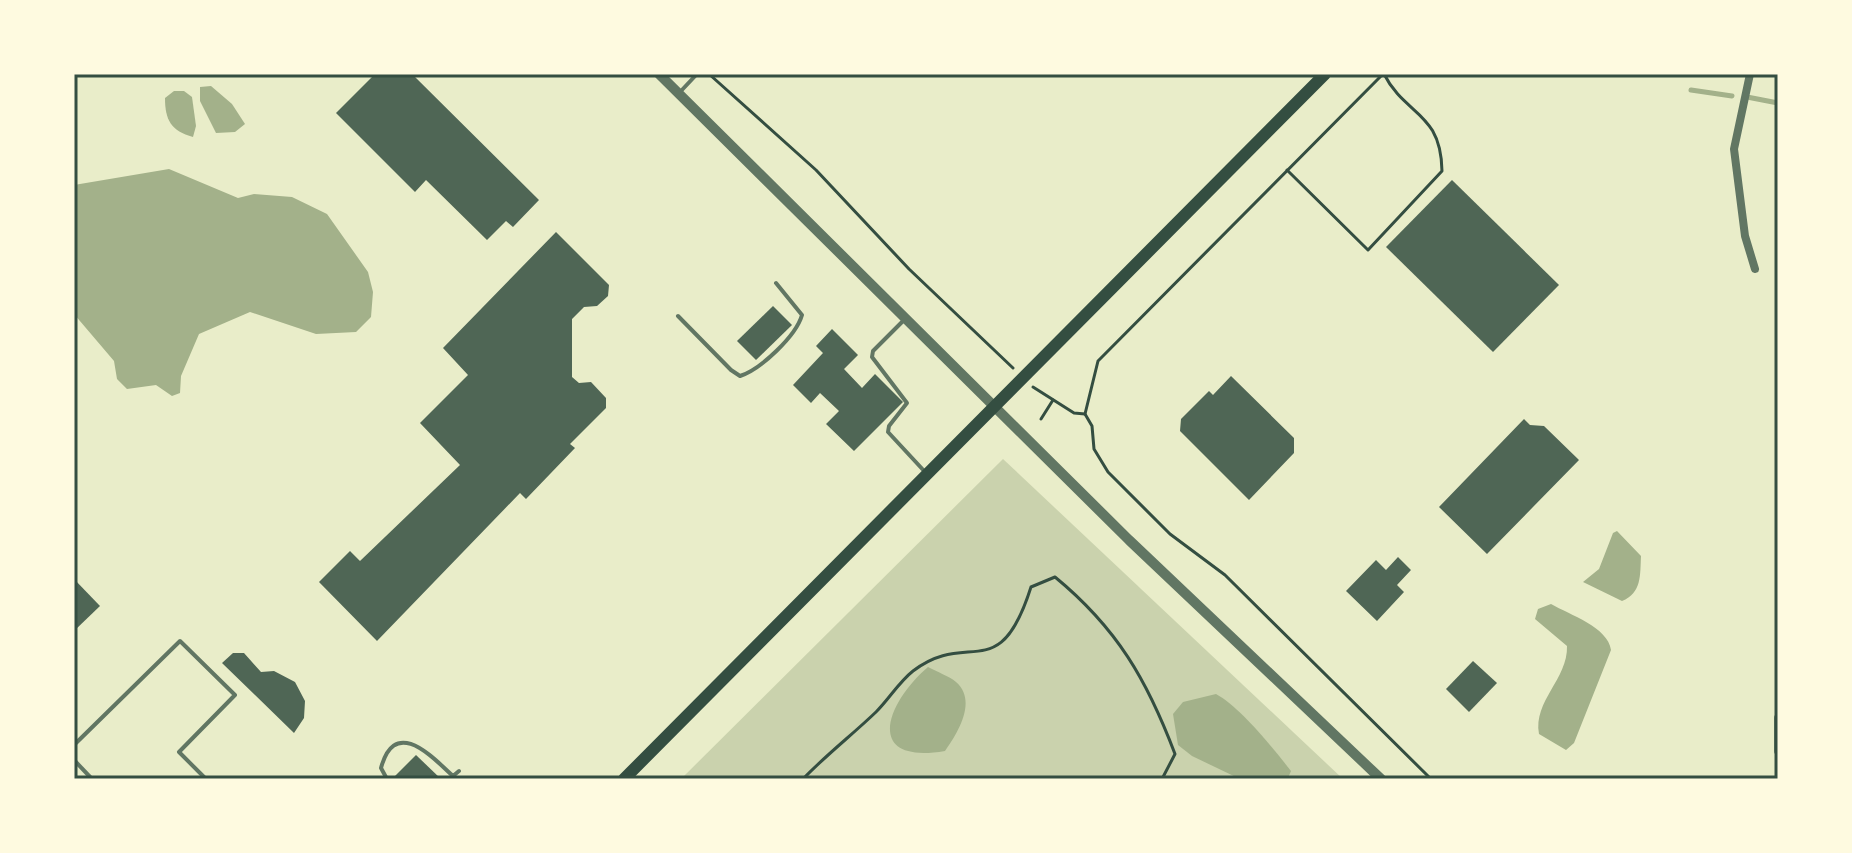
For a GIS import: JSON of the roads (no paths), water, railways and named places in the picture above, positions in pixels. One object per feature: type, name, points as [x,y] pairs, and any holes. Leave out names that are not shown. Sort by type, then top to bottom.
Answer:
[{"type":"main road","points":[[624,779],[1325,74]]},
{"type":"street","points":[[659,74],[993,406],[1381,779]]},
{"type":"street","points":[[1750,74],[1734,149],[1745,236],[1755,269]]},
{"type":"street","points":[[1778,718],[1778,751]]},
{"type":"lane","points":[[679,94],[697,74]]},
{"type":"lane","points":[[678,316],[740,376],[751,372],[799,326],[802,315],[797,304],[776,283]]},
{"type":"lane","points":[[905,319],[873,351],[872,357],[907,403],[889,426],[888,432],[926,473]]},
{"type":"lane","points":[[74,745],[180,641],[235,695],[179,752],[206,779]]},
{"type":"lane","points":[[387,779],[381,768],[383,758],[401,742],[410,741],[453,776],[459,771]]},
{"type":"lane","points":[[74,760],[92,779]]},
{"type":"waterway","points":[[1691,90],[1732,96]]},
{"type":"waterway","points":[[1747,97],[1778,103]]}]
